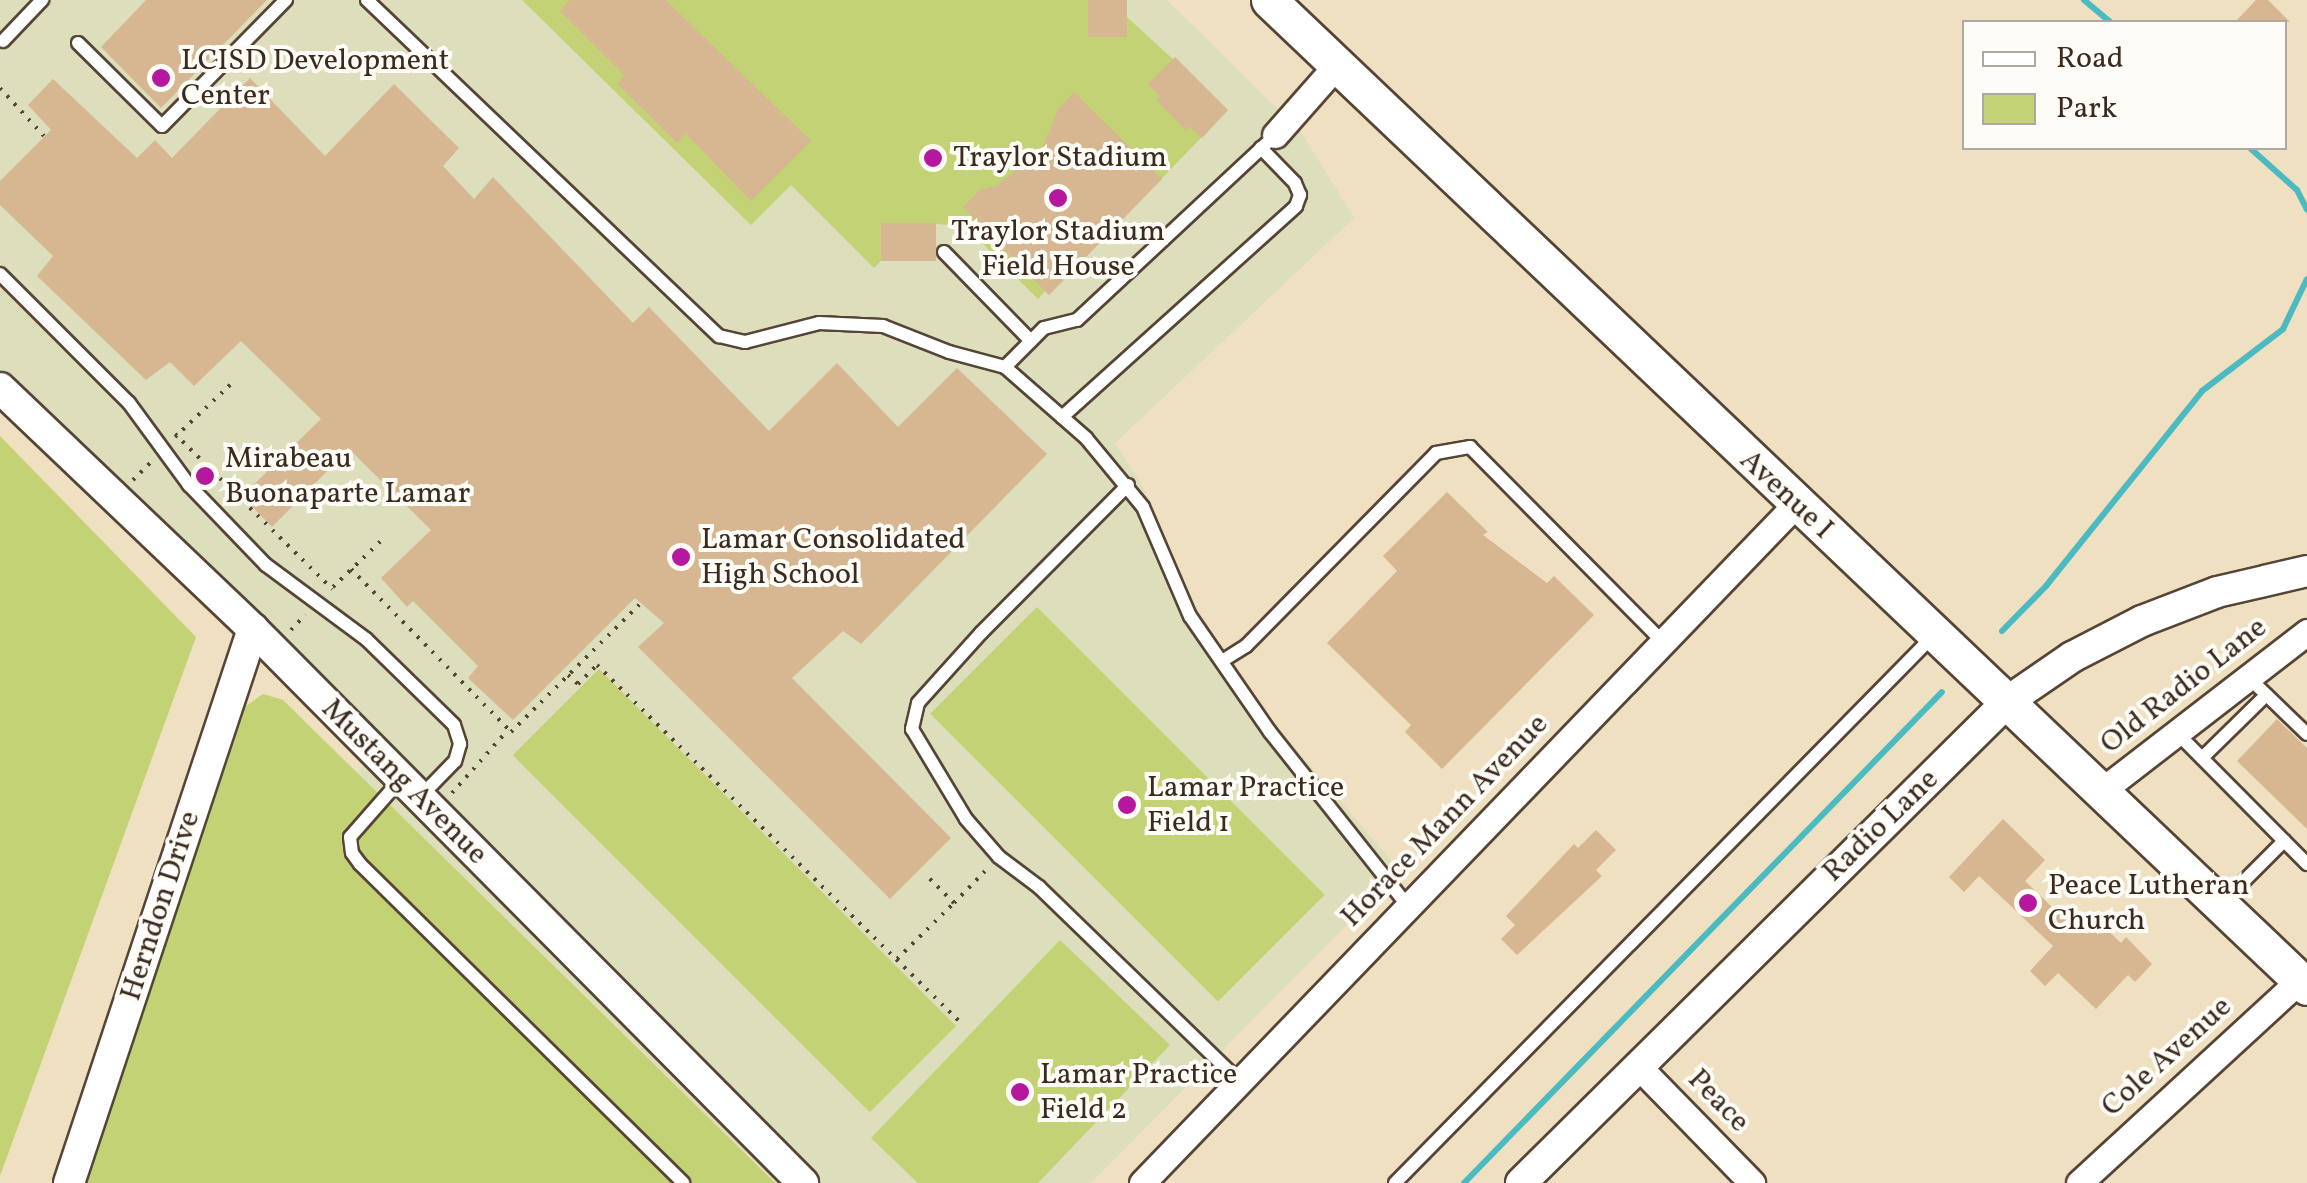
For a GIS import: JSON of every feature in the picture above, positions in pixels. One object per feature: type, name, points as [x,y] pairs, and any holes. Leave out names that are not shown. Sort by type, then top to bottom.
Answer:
[{"type":"main road","name":"Avenue I","points":[[1268,0],[2303,983]]},
{"type":"street","points":[[1268,142],[1335,67]]},
{"type":"street","name":"Mustang Avenue","points":[[0,388],[252,630],[802,1183]]},
{"type":"street","name":"Horace Mann Avenue","points":[[1142,1183],[1796,504]]},
{"type":"street","name":"Radio Lane","points":[[1521,1183],[2008,701],[2072,656],[2142,621],[2217,592],[2307,572]]},
{"type":"street","name":"Herndon Drive","points":[[69,1183],[252,630]]},
{"type":"street","name":"Old Radio Lane","points":[[2100,792],[2176,733],[2257,686],[2307,632]]},
{"type":"street","name":"Cole Avenue","points":[[2079,1183],[2303,983]]},
{"type":"street","name":"Peace","points":[[1637,1065],[1752,1183]]},
{"type":"lane","points":[[3,41],[42,0]]},
{"type":"lane","points":[[78,43],[162,126],[286,0]]},
{"type":"lane","points":[[367,0],[719,336],[745,342],[820,322],[883,326],[949,352],[1005,367],[1128,485],[1190,616],[1270,732],[1408,906]]},
{"type":"lane","points":[[1005,367],[1044,328],[1077,320],[1268,142],[1295,183],[1300,196],[1296,206],[1062,418]]},
{"type":"lane","points":[[944,252],[1031,341]]},
{"type":"lane","points":[[0,274],[128,403],[189,485],[256,555],[366,640],[454,725],[460,744],[455,761],[418,796],[350,837],[352,852],[682,1183]]},
{"type":"lane","points":[[1222,661],[1246,646],[1436,453],[1470,447],[1663,642]]},
{"type":"lane","points":[[1128,485],[981,632],[918,703],[912,728],[966,819],[998,857],[1039,888],[1239,1082]]},
{"type":"lane","points":[[1394,1183],[1936,633]]},
{"type":"lane","points":[[2202,758],[2257,686],[2307,734]]},
{"type":"lane","points":[[2176,733],[2307,864]]},
{"type":"lane","points":[[2220,905],[2284,841]]},
{"type":"path","points":[[0,88],[44,136]]},
{"type":"path","points":[[163,422],[332,588]]},
{"type":"path","points":[[351,569],[511,732],[641,603]]},
{"type":"path","points":[[568,675],[578,684],[597,665],[960,1020]]},
{"type":"path","points":[[418,796],[498,746],[508,730]]},
{"type":"path","points":[[897,960],[998,857]]},
{"type":"path","points":[[927,876],[954,903]]},
{"type":"shaded area","name":"Lamar Consolidated High School","points":[[0,0],[1167,0],[1301,132],[1354,218],[1115,443],[1142,485],[1205,628],[1251,696],[1400,871],[1091,1183],[124,1183],[212,918],[381,748],[0,371]]},
{"type":"green space","name":"Traylor Stadium","points":[[522,0],[1127,0],[1127,17],[1228,110],[1049,295],[1045,291],[1038,299],[958,219],[951,225],[936,224],[936,261],[881,261],[874,268],[791,185],[751,225]]},
{"type":"green space","points":[[0,436],[196,637],[0,1176]]},
{"type":"green space","name":"Lamar Practice Field 1","points":[[1037,607],[1325,895],[1218,1002],[930,714]]},
{"type":"green space","points":[[599,669],[956,1026],[870,1112],[513,755]]},
{"type":"green space","points":[[263,694],[283,700],[775,1183],[86,1183],[246,706]]},
{"type":"green space","name":"Lamar Practice Field 2","points":[[1060,940],[1170,1045],[1038,1183],[918,1183],[871,1138]]},
{"type":"building","name":"LCISD Development Center","points":[[146,0],[267,0],[161,108],[101,47]]},
{"type":"building","points":[[570,0],[666,0],[811,141],[751,201],[686,134],[677,143],[617,84],[624,75],[560,11]]},
{"type":"building","points":[[1088,0],[1127,0],[1127,37],[1088,37]]},
{"type":"building","points":[[2256,0],[2268,0],[2290,22],[2287,20],[2237,20]]},
{"type":"building","points":[[1175,57],[1228,110],[1202,138],[1189,126],[1186,130],[1156,100],[1160,97],[1148,84]]},
{"type":"building","points":[[250,78],[325,156],[394,84],[459,148],[443,166],[474,199],[493,177],[633,323],[649,307],[769,431],[837,363],[898,427],[957,368],[1047,454],[861,644],[843,631],[792,678],[951,838],[890,899],[638,647],[664,623],[635,598],[513,720],[468,678],[478,666],[413,601],[407,607],[381,578],[431,530],[349,449],[272,527],[242,496],[321,419],[241,341],[194,386],[170,362],[146,380],[37,276],[53,256],[0,205],[0,181],[51,130],[28,105],[53,79],[137,158],[155,140],[172,158]]},
{"type":"building","name":"Traylor Stadium Field House","points":[[1074,92],[1162,179],[1049,295],[963,207],[981,189],[996,186],[1030,159],[1044,144],[1059,108]]},
{"type":"building","points":[[881,223],[936,223],[936,261],[881,261]]},
{"type":"building","points":[[1447,492],[1488,532],[1483,535],[1547,583],[1554,576],[1594,615],[1442,769],[1405,732],[1411,725],[1327,643],[1397,571],[1383,556]]},
{"type":"building","points":[[2277,719],[2307,748],[2307,829],[2237,761]]},
{"type":"building","name":"Peace Lutheran Church","points":[[2003,819],[2045,860],[2025,881],[2077,931],[2092,915],[2121,943],[2126,937],[2152,964],[2135,982],[2128,975],[2096,1009],[2058,973],[2045,986],[2030,971],[2053,946],[1979,876],[1964,892],[1949,877]]},
{"type":"building","points":[[1596,830],[1616,850],[1596,870],[1602,876],[1517,955],[1501,939],[1515,925],[1506,916],[1574,844],[1578,848]]},
{"type":"waterway","points":[[2084,0],[2108,20]]},
{"type":"waterway","points":[[2252,150],[2297,190],[2307,210]]},
{"type":"waterway","points":[[2002,631],[2046,586],[2202,391],[2283,329],[2307,279]]},
{"type":"waterway","points":[[1464,1183],[1942,692]]},
{"type":"place","name":"LCISD Development Center","points":[[161,78]]},
{"type":"place","name":"Traylor Stadium","points":[[933,158]]},
{"type":"place","name":"Traylor Stadium Field House","points":[[1058,198]]},
{"type":"place","name":"Mirabeau Buonaparte Lamar","points":[[205,476]]},
{"type":"place","name":"Lamar Consolidated High School","points":[[681,557]]},
{"type":"place","name":"Lamar Practice Field 1","points":[[1127,805]]},
{"type":"place","name":"Peace Lutheran Church","points":[[2028,903]]},
{"type":"place","name":"Lamar Practice Field 2","points":[[1020,1092]]}]
